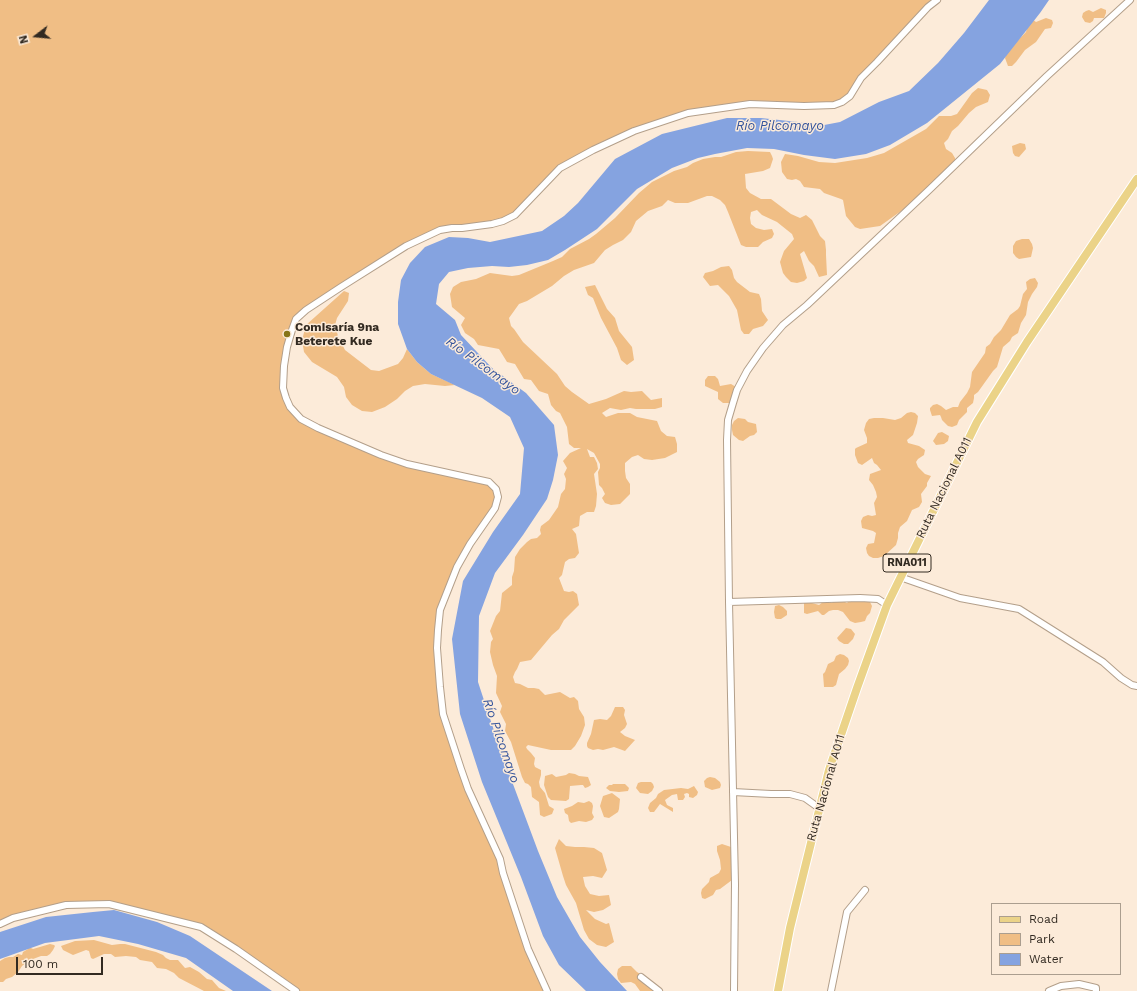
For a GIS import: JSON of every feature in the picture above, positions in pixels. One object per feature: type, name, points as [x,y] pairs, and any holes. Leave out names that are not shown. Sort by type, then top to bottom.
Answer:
[{"type":"main road","name":"Ruta Nacional A011","points":[[778,991],[790,928],[829,770],[887,605],[977,422],[1027,342],[1137,179]]},
{"type":"street","points":[[547,991],[528,950],[500,859],[468,789],[444,714],[440,687],[437,648],[440,610],[457,567],[470,544],[495,508],[498,498],[496,489],[489,482],[407,464],[381,455],[318,428],[301,419],[290,407],[283,388],[287,347],[296,319],[306,310],[406,246],[440,230],[492,224],[503,221],[515,215],[560,168],[593,150],[634,131],[688,113],[750,104],[804,106],[834,105],[842,102],[850,96],[861,78],[928,7],[937,0]]},
{"type":"street","points":[[734,991],[735,884],[728,602],[727,440],[728,420],[737,390],[747,371],[763,348],[783,325],[930,190],[1047,76],[1130,0]]},
{"type":"street","points":[[900,577],[960,598],[1019,609],[1103,662],[1121,678],[1132,685],[1137,686]]},
{"type":"street","points":[[728,602],[860,598],[878,599],[887,605]]},
{"type":"street","points":[[733,792],[790,794],[805,798],[819,808]]},
{"type":"street","points":[[831,991],[847,912],[865,890]]},
{"type":"street","points":[[0,924],[13,918],[66,905],[110,904],[201,927],[236,949],[296,991]]},
{"type":"street","points":[[641,976],[659,991]]},
{"type":"street","points":[[1049,991],[1061,986],[1079,984],[1096,988],[1096,991]]},
{"type":"green space","points":[[0,0],[937,0],[877,62],[850,96],[834,105],[750,104],[688,113],[634,131],[560,168],[515,215],[503,221],[452,228],[406,246],[296,319],[287,347],[286,398],[301,419],[381,455],[489,482],[498,497],[470,544],[440,610],[438,630],[443,714],[461,769],[500,859],[520,927],[547,991],[296,991],[201,927],[110,904],[66,905],[0,924]]},
{"type":"green space","points":[[1101,8],[1106,10],[1104,18],[1094,18],[1090,23],[1085,22],[1082,17],[1083,13],[1089,10],[1093,12]]},
{"type":"green space","points":[[1046,18],[1052,20],[1053,23],[1051,28],[1045,29],[1036,42],[1025,50],[1012,66],[1008,66],[1005,58],[1007,52],[1026,32],[1028,24],[1032,19],[1036,22]]},
{"type":"green space","points":[[978,88],[987,90],[990,95],[988,102],[976,107],[969,113],[952,131],[944,143],[946,149],[952,153],[955,158],[956,166],[911,204],[880,226],[860,229],[855,227],[846,216],[843,200],[824,193],[820,189],[804,187],[800,181],[796,179],[787,179],[782,172],[781,162],[785,154],[819,162],[835,163],[867,158],[884,153],[926,129],[939,116],[951,116],[957,114],[972,93]]},
{"type":"green space","points":[[1020,143],[1025,144],[1026,149],[1019,157],[1015,156],[1013,153],[1012,146]]},
{"type":"green space","points":[[748,151],[770,152],[773,159],[770,168],[763,171],[745,174],[746,188],[750,193],[761,199],[771,199],[791,214],[800,218],[806,215],[812,220],[820,236],[825,241],[827,275],[819,277],[804,251],[800,254],[807,278],[804,281],[797,283],[791,282],[783,273],[780,262],[784,251],[794,239],[792,234],[777,222],[762,215],[757,210],[751,212],[751,224],[756,228],[764,230],[772,229],[774,234],[772,238],[763,242],[758,247],[746,247],[741,245],[725,205],[720,200],[712,196],[707,196],[688,203],[675,203],[668,200],[662,206],[648,211],[636,221],[631,232],[623,240],[605,250],[594,263],[574,270],[552,286],[519,304],[509,318],[511,326],[523,342],[557,374],[565,386],[589,404],[606,399],[624,391],[642,391],[651,400],[662,398],[662,407],[655,409],[630,408],[621,410],[610,408],[602,413],[606,417],[618,413],[630,413],[637,417],[657,421],[661,431],[667,436],[675,437],[677,444],[677,452],[665,458],[652,460],[644,459],[638,455],[632,457],[625,463],[626,478],[630,484],[630,494],[620,504],[611,505],[605,503],[602,498],[605,494],[599,485],[598,472],[600,464],[594,453],[587,449],[590,457],[594,457],[598,469],[594,474],[597,494],[596,506],[594,512],[587,512],[580,516],[579,526],[572,529],[576,534],[579,553],[575,558],[569,559],[565,562],[562,575],[559,578],[564,591],[573,591],[577,594],[579,605],[564,620],[559,629],[531,660],[520,662],[513,677],[515,683],[528,688],[539,689],[545,695],[560,692],[570,698],[574,697],[578,701],[579,709],[584,717],[585,725],[581,736],[571,750],[551,750],[528,745],[526,747],[535,758],[535,767],[541,770],[539,782],[540,787],[545,793],[549,806],[554,809],[552,814],[544,817],[540,815],[539,802],[532,797],[531,787],[525,783],[522,777],[511,742],[505,731],[506,724],[500,712],[502,706],[496,693],[497,676],[490,652],[491,642],[493,639],[490,631],[496,616],[500,611],[502,593],[512,585],[515,557],[527,542],[531,539],[537,538],[541,534],[541,526],[549,520],[558,507],[561,494],[565,489],[566,479],[564,474],[567,468],[563,461],[570,453],[581,448],[574,448],[569,444],[567,427],[560,413],[551,405],[548,394],[539,391],[531,380],[524,379],[515,364],[507,362],[499,349],[478,345],[474,339],[465,333],[461,325],[465,318],[452,307],[450,294],[453,287],[461,282],[476,279],[490,273],[512,276],[519,275],[562,257],[570,249],[596,234],[615,218],[652,182],[703,159]]},
{"type":"green space","points":[[1029,239],[1033,248],[1031,257],[1019,259],[1013,253],[1013,246],[1016,241]]},
{"type":"green space","points":[[729,266],[737,282],[750,292],[759,294],[762,311],[768,320],[763,326],[753,329],[749,334],[744,334],[741,330],[737,310],[729,296],[718,285],[710,286],[703,277],[705,273],[721,267]]},
{"type":"green space","points":[[1035,278],[1038,283],[1037,287],[1028,302],[1026,315],[1021,323],[1018,333],[1003,347],[997,367],[974,395],[973,403],[967,408],[967,412],[959,420],[957,425],[952,427],[948,426],[942,420],[940,415],[932,416],[930,408],[933,405],[937,404],[946,410],[953,407],[958,407],[970,387],[972,372],[985,353],[986,347],[1001,330],[1010,315],[1020,306],[1023,294],[1027,289],[1026,282]]},
{"type":"green space","points":[[595,285],[607,309],[615,318],[619,331],[632,347],[634,360],[627,365],[621,360],[617,348],[601,318],[593,298],[588,295],[585,287]]},
{"type":"green space","points":[[344,291],[349,293],[348,301],[337,318],[335,325],[338,336],[345,350],[371,370],[379,371],[398,364],[403,358],[407,349],[417,362],[431,374],[455,385],[445,386],[425,384],[413,386],[385,407],[372,412],[362,411],[352,405],[346,397],[344,387],[337,377],[312,362],[304,352],[302,340],[306,325]]},
{"type":"green space","points":[[708,376],[715,376],[718,379],[720,386],[731,384],[736,387],[734,400],[729,403],[723,403],[718,399],[718,392],[705,386],[705,380]]},
{"type":"green space","points":[[911,412],[918,416],[917,423],[913,435],[907,440],[908,443],[919,446],[925,450],[924,455],[916,462],[918,467],[925,474],[931,476],[927,486],[921,494],[922,502],[919,507],[912,510],[907,521],[900,527],[896,545],[884,556],[873,558],[869,556],[866,548],[868,544],[874,543],[876,533],[862,528],[861,521],[863,517],[868,515],[876,515],[874,503],[877,497],[876,492],[869,480],[870,474],[881,470],[874,463],[872,458],[862,465],[858,463],[855,455],[855,449],[867,443],[864,430],[869,419],[883,418],[895,420]]},
{"type":"green space","points":[[738,418],[745,419],[748,422],[756,424],[757,432],[743,441],[739,440],[733,435],[732,430],[734,421]]},
{"type":"green space","points":[[942,432],[949,436],[948,441],[944,444],[936,445],[933,441],[938,433]]},
{"type":"green space","points":[[835,600],[841,600],[847,603],[850,600],[867,600],[872,606],[865,621],[855,623],[850,621],[843,612],[838,610],[829,611],[824,615],[818,611],[807,614],[804,613],[804,603],[819,605],[823,602],[832,603]]},
{"type":"green space","points":[[779,605],[787,611],[787,615],[781,619],[777,619],[775,618],[774,612],[775,606]]},
{"type":"green space","points":[[846,628],[851,629],[855,634],[853,639],[848,644],[844,644],[837,638]]},
{"type":"green space","points":[[840,654],[848,658],[848,665],[839,674],[836,685],[833,687],[824,687],[823,674],[828,664],[834,661],[836,656]]},
{"type":"green space","points":[[615,707],[623,707],[625,710],[624,715],[627,724],[620,732],[635,740],[625,751],[614,747],[603,750],[593,750],[588,748],[587,743],[591,734],[594,720],[607,720],[611,716]]},
{"type":"green space","points":[[569,773],[588,777],[591,785],[585,788],[583,785],[570,786],[569,799],[566,801],[551,800],[548,797],[544,785],[545,776],[552,774],[556,777]]},
{"type":"green space","points":[[710,777],[715,778],[720,782],[720,788],[712,790],[705,787],[704,781]]},
{"type":"green space","points":[[651,782],[654,787],[652,791],[648,794],[640,793],[636,788],[638,783]]},
{"type":"green space","points":[[613,784],[625,784],[629,788],[628,791],[610,791],[606,788]]},
{"type":"green space","points":[[694,786],[698,792],[693,798],[689,797],[689,794],[687,793],[684,794],[685,797],[683,800],[678,800],[677,794],[672,795],[665,800],[667,805],[673,808],[673,812],[660,804],[654,812],[650,812],[648,808],[650,803],[664,790],[681,788],[688,789]]},
{"type":"green space","points":[[612,793],[620,799],[618,812],[609,818],[604,817],[600,806],[603,796]]},
{"type":"green space","points":[[589,801],[593,806],[592,813],[594,817],[592,820],[571,823],[564,809],[578,802],[584,803]]},
{"type":"green space","points":[[559,839],[566,846],[594,848],[602,853],[607,870],[602,878],[593,876],[583,877],[585,886],[590,894],[599,896],[609,895],[611,905],[603,910],[594,912],[586,910],[595,919],[606,924],[609,923],[614,942],[606,947],[597,945],[589,939],[584,930],[576,903],[566,885],[555,848]]},
{"type":"green space","points":[[722,844],[731,847],[732,880],[720,889],[716,890],[713,895],[705,899],[702,898],[702,889],[709,882],[710,878],[719,873],[721,869],[717,846]]},
{"type":"green space","points":[[94,940],[112,945],[125,944],[156,952],[170,960],[178,960],[185,968],[190,967],[199,972],[207,979],[212,980],[219,988],[226,991],[204,991],[179,978],[174,973],[166,969],[157,968],[152,962],[140,960],[136,957],[115,957],[111,954],[104,954],[93,959],[91,958],[89,951],[86,950],[73,955],[63,950],[61,946],[75,941]]},
{"type":"green space","points":[[50,944],[55,946],[50,954],[27,962],[12,977],[0,982],[0,961],[18,954],[22,955],[23,952],[29,947],[33,949]]},
{"type":"green space","points":[[622,966],[631,966],[663,991],[640,991],[635,984],[631,982],[621,983],[617,974],[618,969]]},
{"type":"water","name":"Río Pilcomayo","points":[[989,0],[1049,0],[1000,64],[927,123],[890,145],[866,154],[835,159],[774,149],[747,148],[698,158],[672,168],[637,189],[597,229],[548,260],[527,265],[468,268],[449,272],[439,284],[436,304],[455,320],[461,335],[492,368],[526,393],[554,425],[558,455],[553,480],[547,499],[495,573],[479,616],[478,682],[501,752],[557,897],[580,937],[600,962],[627,991],[586,991],[559,965],[543,936],[521,877],[482,782],[460,714],[452,639],[463,581],[493,532],[520,494],[524,448],[510,417],[482,398],[431,374],[417,362],[407,349],[398,324],[398,302],[401,280],[410,263],[425,247],[449,237],[468,238],[490,242],[542,231],[564,216],[578,203],[615,159],[662,134],[727,118],[761,118],[819,126],[840,122],[879,102],[909,91],[938,63],[964,33]]},
{"type":"water","points":[[114,910],[157,922],[190,936],[272,991],[233,991],[186,958],[138,944],[99,936],[45,943],[0,959],[0,932],[46,917]]},
{"type":"place","name":"Comisaría 9na Beterete Kue","points":[[287,334]]}]
